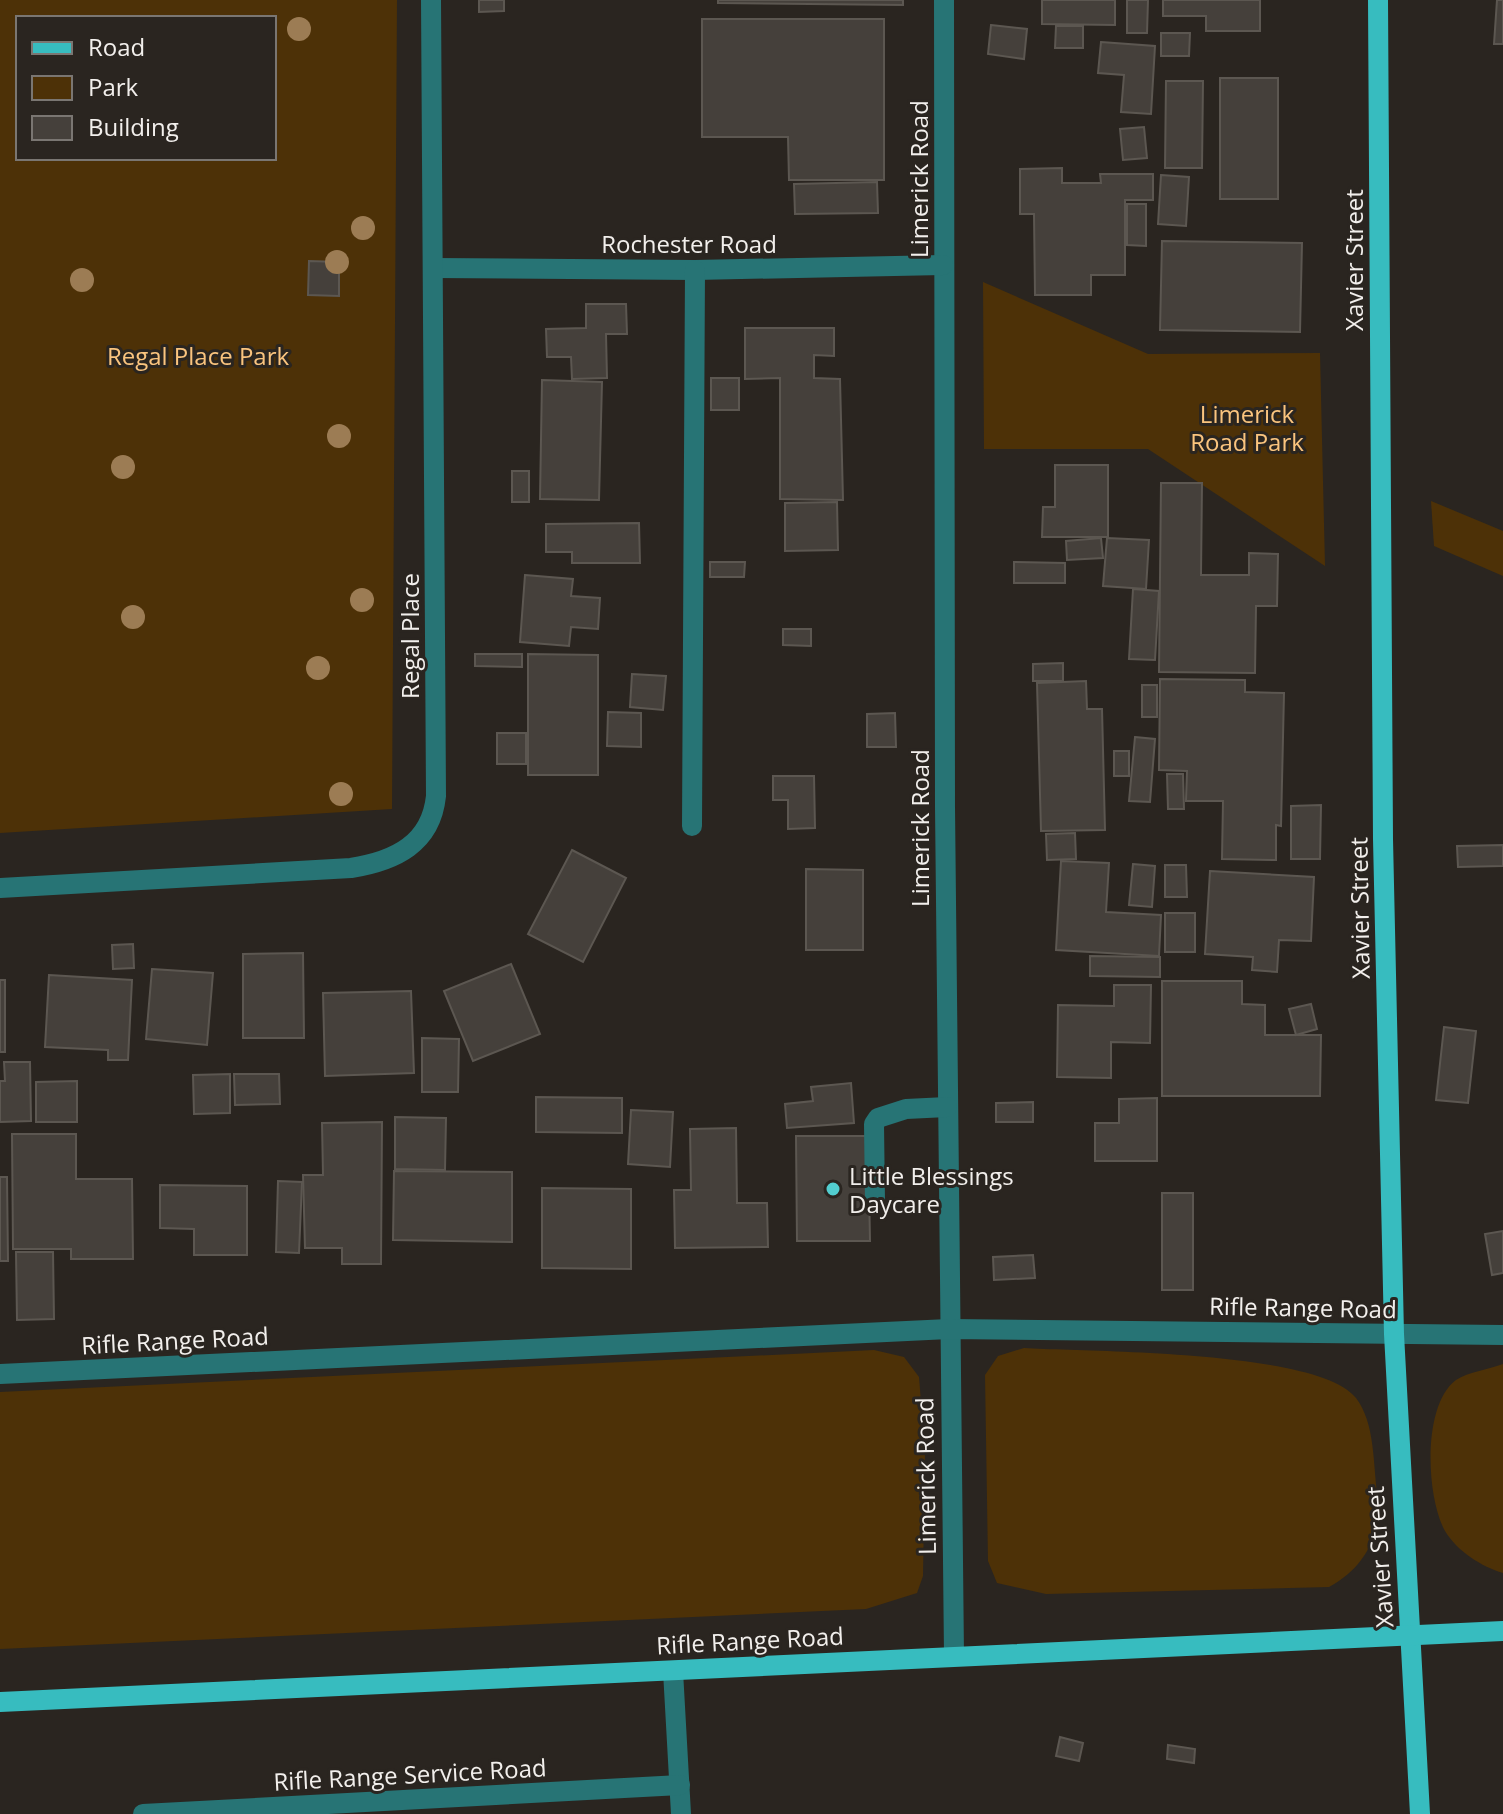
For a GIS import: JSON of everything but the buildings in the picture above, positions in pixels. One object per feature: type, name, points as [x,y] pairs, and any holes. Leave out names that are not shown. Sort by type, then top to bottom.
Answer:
[{"type":"main road","name":"Xavier Street","points":[[1378,0],[1383,839],[1394,1334],[1420,1814]]},
{"type":"main road","name":"Rifle Range Road","points":[[0,1702],[1503,1631]]},
{"type":"street","name":"Regal Place","points":[[0,888],[351,868],[399,855],[416,843],[427,829],[436,796],[431,0]]},
{"type":"street","name":"Limerick Road","points":[[944,0],[947,1107],[954,1655]]},
{"type":"street","name":"Rochester Road","points":[[434,268],[695,270],[943,265]]},
{"type":"street","points":[[692,826],[695,270]]},
{"type":"street","points":[[875,1202],[873,1142],[878,1118],[906,1109],[947,1107]]},
{"type":"street","name":"Rifle Range Road","points":[[0,1374],[949,1329],[1503,1335]]},
{"type":"street","points":[[673,1671],[681,1814]]},
{"type":"street","name":"Rifle Range Service Road","points":[[143,1814],[680,1785]]},
{"type":"green space","name":"Regal Place Park","points":[[0,0],[397,0],[392,809],[0,833]]},
{"type":"green space","name":"Limerick Road Park","points":[[983,282],[1148,354],[1320,353],[1325,566],[1148,449],[984,449]]},
{"type":"green space","points":[[1431,501],[1503,531],[1503,576],[1434,546]]},
{"type":"green space","points":[[1024,1348],[1200,1356],[1298,1370],[1334,1382],[1356,1398],[1370,1431],[1378,1507],[1369,1548],[1353,1570],[1329,1587],[1046,1594],[997,1583],[988,1561],[985,1375],[998,1356]]},
{"type":"green space","points":[[874,1350],[904,1357],[919,1377],[925,1452],[923,1576],[917,1593],[866,1609],[0,1649],[0,1392]]},
{"type":"green space","points":[[1503,1364],[1503,1573],[1471,1557],[1445,1531],[1434,1497],[1431,1452],[1437,1409],[1445,1392],[1461,1377]]},
{"type":"place","name":"Little Blessings Daycare","points":[[833,1189]]}]
